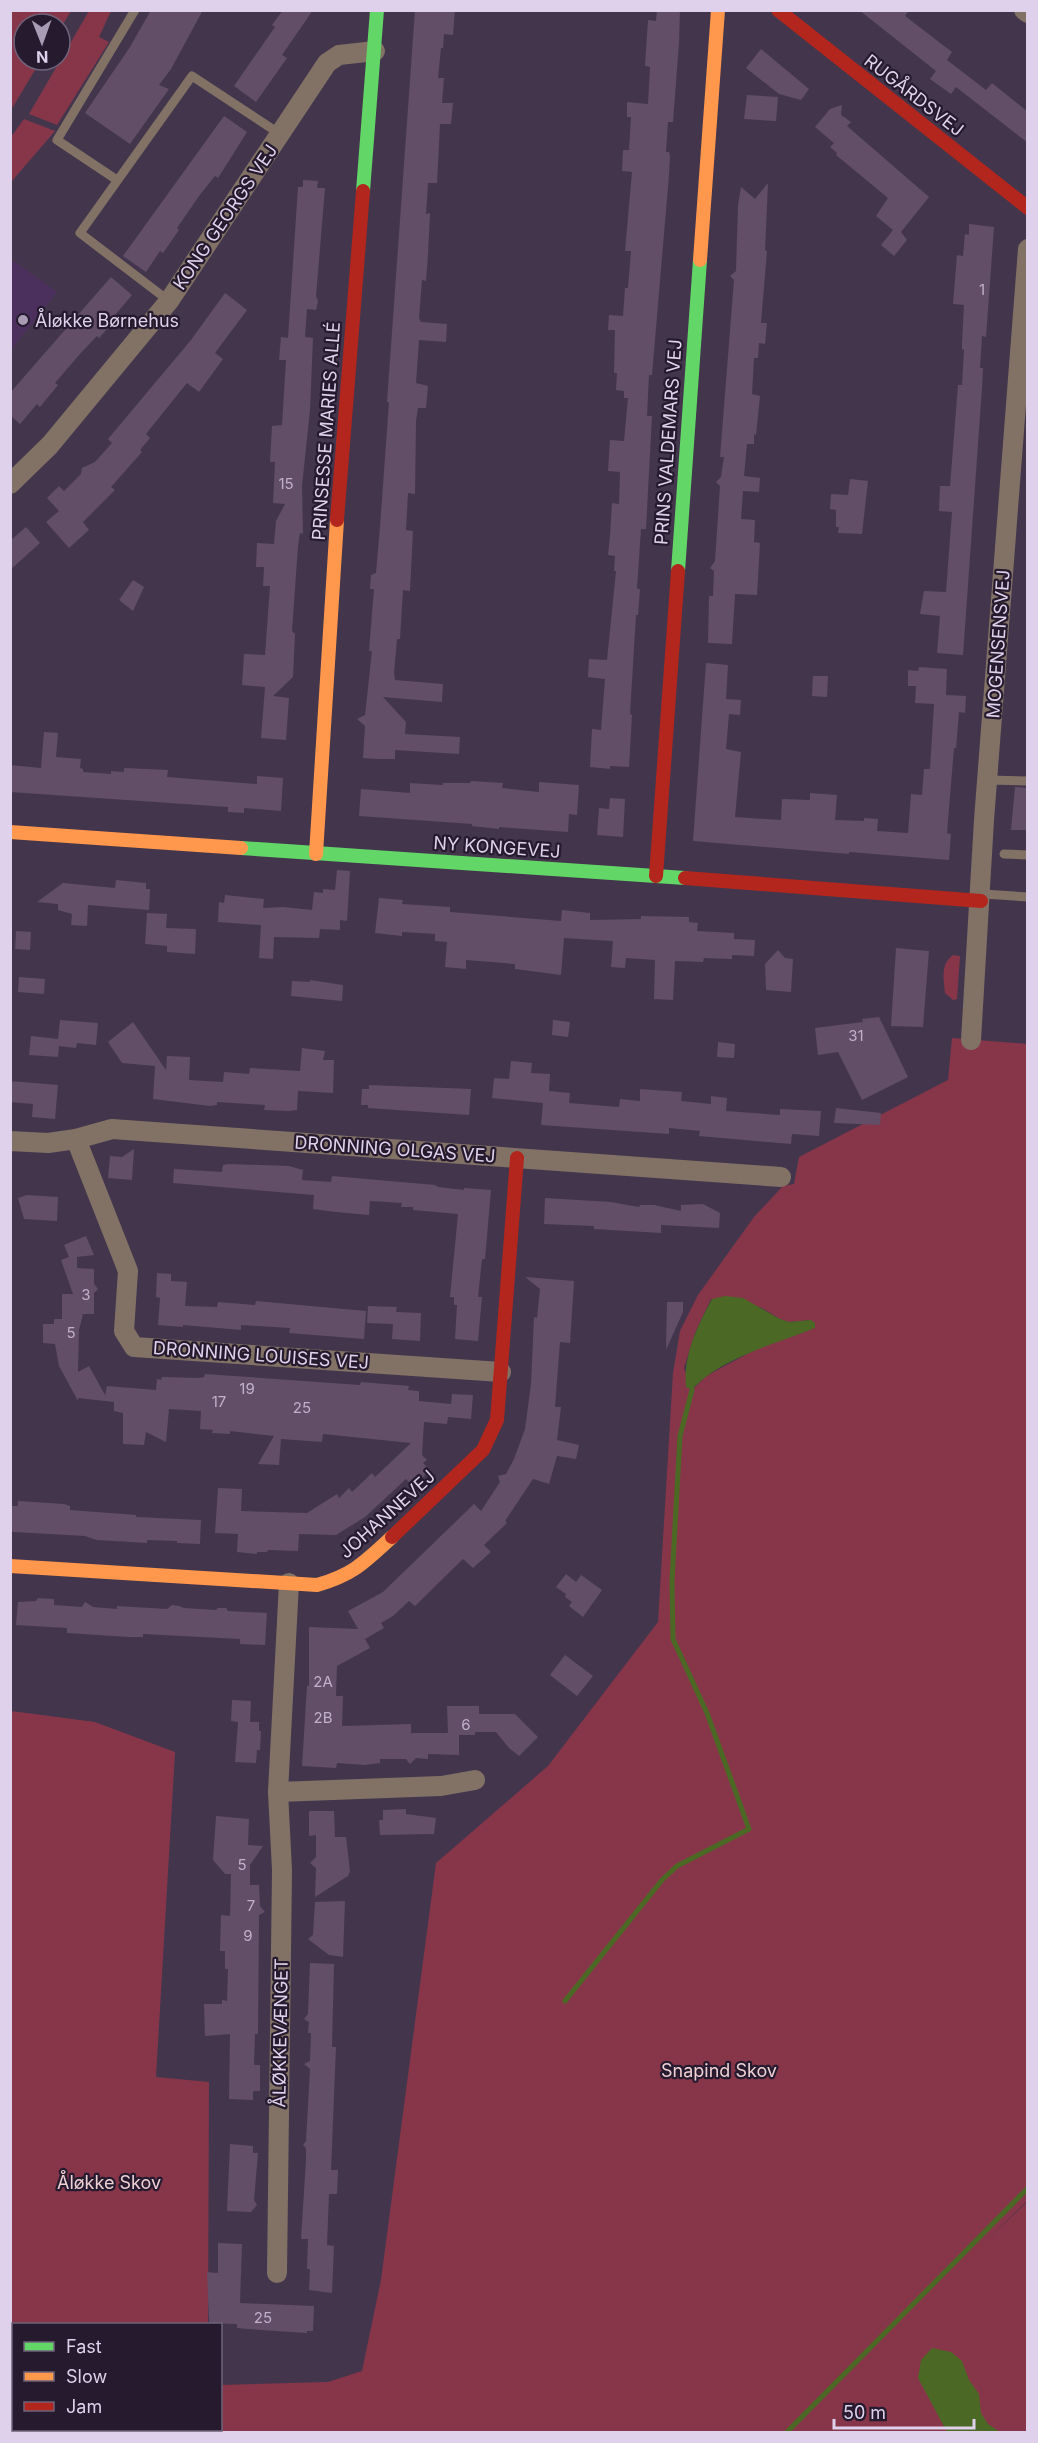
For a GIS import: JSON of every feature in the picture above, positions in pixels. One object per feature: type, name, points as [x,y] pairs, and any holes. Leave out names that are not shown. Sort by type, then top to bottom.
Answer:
[{"type":"street","name":"PRINSESSE MARIES ALLÉ","points":[[316,854],[339,495],[377,10]]},
{"type":"street","name":"PRINS VALDEMARS VEJ","points":[[656,876],[718,10]]},
{"type":"street","name":"RUGÅRDSVEJ","points":[[778,10],[1028,208]]},
{"type":"street","name":"KONG GEORGS VEJ","points":[[10,484],[50,445],[169,301],[327,63],[339,56],[375,51]]},
{"type":"street","name":"MOGENSENSVEJ","points":[[970,1040],[987,780],[1028,249]]},
{"type":"street","name":"NY KONGEVEJ","points":[[10,832],[981,898]]},
{"type":"street","name":"DRONNING OLGAS VEJ","points":[[10,1141],[48,1143],[76,1139],[112,1129],[781,1177]]},
{"type":"street","name":"DRONNING LOUISES VEJ","points":[[76,1139],[128,1270],[124,1331],[134,1347],[501,1372]]},
{"type":"street","name":"JOHANNEVEJ","points":[[10,1566],[317,1584],[338,1579],[360,1567],[483,1450],[497,1420],[517,1158]]},
{"type":"street","name":"ÅLØKKEVÆNGET","points":[[277,2273],[282,1882],[278,1792],[289,1583]]},
{"type":"street","points":[[278,1792],[441,1786],[475,1780]]},
{"type":"lane","points":[[117,180],[57,140],[135,10]]},
{"type":"lane","points":[[169,301],[80,233],[192,76],[280,134]]},
{"type":"lane","points":[[987,780],[1028,781]]},
{"type":"lane","points":[[1004,854],[1028,855]]},
{"type":"lane","points":[[981,898],[1028,897]]},
{"type":"shaded area","name":"Åløkke Børnehus","points":[[11,259],[57,292],[11,350]]},
{"type":"shaded area","points":[[725,1296],[743,1298],[789,1322],[811,1320],[815,1323],[815,1328],[767,1346],[717,1369],[692,1390],[686,1387],[686,1375],[692,1342],[712,1299]]},
{"type":"shaded area","points":[[932,2348],[951,2352],[962,2361],[969,2380],[979,2394],[981,2413],[988,2424],[1000,2432],[947,2432],[918,2378],[921,2360]]},
{"type":"green space","points":[[12,11],[71,11],[12,12],[12,72],[34,72],[11,110],[10,13]]},
{"type":"green space","points":[[89,11],[111,11],[99,37],[109,42],[57,125],[29,114],[53,72],[72,72],[72,40]]},
{"type":"green space","points":[[24,119],[55,131],[11,182],[11,137]]},
{"type":"green space","points":[[953,955],[960,956],[957,999],[953,1000],[945,993],[944,967]]},
{"type":"green space","name":"Snapind Skov","points":[[952,1038],[1027,1044],[1028,2200],[982,2245],[1027,2202],[1027,2432],[11,2432],[11,1711],[95,1722],[175,1752],[156,2077],[209,2082],[208,2323],[12,2323],[12,2431],[222,2431],[222,2385],[328,2382],[362,2371],[381,2280],[436,1863],[548,1766],[658,1622],[673,1373],[680,1331],[698,1295],[754,1217],[783,1186],[794,1184],[799,1157],[948,1080]],"holes":[[[711,1299],[762,1308],[789,1322],[811,1320],[706,1376],[692,1390],[684,1368],[695,1333]]]},
{"type":"building","points":[[151,10],[203,10],[171,69],[159,85],[169,89],[130,144],[85,113],[130,47]]},
{"type":"building","points":[[283,10],[313,10],[282,55],[287,58],[256,102],[234,86],[275,27],[272,25]]},
{"type":"building","points":[[415,10],[455,10],[453,35],[444,34],[443,48],[441,48],[438,78],[444,78],[442,103],[453,103],[451,124],[440,124],[437,183],[428,183],[426,214],[430,213],[428,254],[426,281],[422,280],[419,318],[421,322],[447,324],[446,342],[419,340],[416,383],[428,386],[426,408],[418,408],[416,421],[415,494],[408,493],[406,530],[413,531],[410,591],[403,590],[400,639],[397,639],[394,673],[395,680],[443,684],[442,702],[383,697],[406,722],[405,734],[460,737],[459,754],[395,750],[395,759],[378,759],[363,758],[365,726],[357,719],[365,715],[372,651],[369,651],[374,589],[370,589],[371,575],[376,573],[380,527]]},
{"type":"building","points":[[657,10],[680,10],[679,43],[673,122],[668,122],[666,152],[669,152],[670,157],[669,175],[652,375],[649,375],[647,416],[652,416],[646,529],[641,529],[637,589],[640,589],[638,615],[636,615],[629,767],[610,766],[610,769],[590,767],[592,729],[601,730],[605,679],[588,677],[589,659],[607,660],[616,571],[614,571],[615,556],[608,555],[612,503],[619,504],[620,472],[608,471],[610,440],[624,441],[628,398],[624,398],[624,391],[616,390],[615,330],[608,330],[609,315],[623,316],[625,288],[628,288],[631,251],[625,251],[632,172],[622,171],[623,150],[629,150],[631,117],[627,117],[627,102],[648,104],[650,67],[645,66],[648,20],[656,21]]},
{"type":"building","points":[[859,10],[909,10],[905,16],[952,52],[947,60],[986,90],[992,83],[1028,112],[1028,143],[956,87],[951,94],[930,79],[936,71]]},
{"type":"building","points":[[761,49],[809,89],[801,100],[779,94],[746,68]]},
{"type":"building","points":[[747,95],[778,97],[776,121],[744,119]]},
{"type":"building","points":[[842,105],[841,115],[851,122],[847,126],[929,197],[901,232],[907,240],[894,256],[881,245],[893,230],[876,216],[888,198],[836,155],[837,153],[830,147],[834,143],[815,127],[830,109]]},
{"type":"building","points":[[224,116],[247,132],[218,178],[215,176],[199,196],[163,253],[160,251],[146,272],[123,256]]},
{"type":"building","points":[[303,180],[318,181],[317,188],[325,188],[316,296],[318,301],[316,310],[307,309],[305,337],[313,338],[310,410],[302,486],[303,534],[300,533],[298,546],[292,631],[295,634],[293,677],[273,696],[289,698],[286,740],[261,738],[265,687],[242,685],[244,654],[265,655],[270,586],[263,586],[264,567],[256,567],[257,543],[274,544],[276,521],[285,504],[273,503],[275,462],[270,462],[272,426],[282,425],[286,360],[279,360],[281,337],[288,338],[298,187],[303,187]]},
{"type":"building","points":[[768,183],[765,250],[767,251],[761,323],[767,323],[765,344],[759,343],[758,358],[754,358],[752,394],[760,396],[756,435],[754,434],[754,444],[747,444],[744,476],[760,478],[759,492],[743,491],[741,519],[755,520],[754,542],[760,543],[757,595],[735,594],[732,644],[708,643],[709,596],[713,596],[714,571],[710,568],[715,561],[720,486],[716,482],[721,477],[724,457],[720,457],[734,280],[730,276],[736,271],[738,205],[741,187],[755,199]]},
{"type":"building","points":[[969,224],[994,227],[986,337],[982,336],[980,368],[983,368],[982,388],[963,655],[937,653],[940,616],[920,614],[924,591],[946,592],[952,512],[939,511],[940,486],[950,486],[958,385],[962,385],[964,305],[953,304],[957,255],[963,256],[965,234],[969,235]]},
{"type":"building","points":[[111,277],[132,295],[115,315],[118,317],[99,338],[97,336],[55,383],[58,385],[40,407],[37,404],[20,424],[10,415],[10,393]]},
{"type":"building","points":[[225,293],[247,310],[215,353],[223,359],[199,392],[187,383],[146,434],[150,438],[140,450],[142,452],[111,487],[115,490],[83,522],[89,530],[69,548],[46,522],[59,511],[47,498],[59,486],[64,491],[81,474],[82,468],[95,462],[112,443],[108,439],[191,340]]},
{"type":"building","points":[[850,479],[868,481],[862,534],[838,533],[836,510],[830,509],[831,494],[848,495]]},
{"type":"building","points":[[26,527],[40,543],[10,570],[10,541]]},
{"type":"building","points":[[133,580],[144,587],[133,611],[119,600]]},
{"type":"building","points":[[706,663],[728,665],[726,699],[741,700],[740,715],[729,714],[726,749],[741,752],[735,817],[781,820],[782,799],[810,800],[810,793],[837,795],[835,820],[878,819],[877,831],[908,833],[911,794],[922,795],[924,769],[930,769],[934,704],[915,703],[916,686],[908,686],[908,670],[918,671],[919,667],[947,669],[946,695],[966,696],[965,713],[959,712],[956,748],[954,748],[947,833],[951,834],[949,860],[693,841]]},
{"type":"building","points":[[813,676],[828,676],[827,697],[812,696]]},
{"type":"building","points":[[44,732],[58,733],[56,757],[81,759],[80,768],[83,772],[111,774],[111,771],[124,772],[124,768],[168,770],[167,777],[257,784],[257,776],[283,778],[281,811],[244,808],[244,813],[228,812],[228,807],[10,792],[10,765],[41,768]]},
{"type":"building","points":[[471,781],[503,783],[502,788],[539,792],[539,782],[579,785],[577,815],[569,814],[568,832],[499,827],[499,829],[472,826],[472,824],[359,816],[361,789],[410,793],[410,783],[443,785],[443,783],[470,783]]},
{"type":"building","points":[[1015,787],[1028,788],[1028,830],[1011,830]]},
{"type":"building","points":[[610,798],[625,799],[623,837],[597,835],[599,808],[609,809]]},
{"type":"building","points":[[337,870],[350,871],[347,921],[340,920],[340,930],[320,929],[319,938],[274,937],[273,959],[259,958],[261,925],[218,922],[219,902],[224,903],[225,895],[264,899],[263,908],[283,907],[312,910],[314,892],[323,893],[323,889],[335,890]]},
{"type":"building","points":[[116,880],[146,883],[146,889],[150,889],[149,910],[88,905],[87,926],[71,925],[72,914],[58,910],[58,904],[37,902],[63,883],[115,888]]},
{"type":"building","points":[[379,898],[403,900],[402,904],[450,907],[450,912],[561,921],[562,910],[590,913],[590,920],[641,919],[641,916],[689,917],[689,922],[698,923],[697,931],[734,933],[734,939],[755,940],[754,956],[732,955],[732,959],[704,958],[703,962],[675,961],[673,1000],[654,999],[655,960],[626,958],[625,968],[611,967],[613,941],[564,938],[561,975],[515,969],[515,964],[466,960],[466,969],[445,967],[447,942],[435,941],[435,934],[402,932],[402,936],[375,933]]},
{"type":"building","points":[[147,913],[167,914],[166,928],[196,929],[195,954],[167,952],[167,946],[145,944]]},
{"type":"building","points":[[16,931],[31,932],[30,950],[15,949]]},
{"type":"building","points":[[896,948],[929,951],[923,1027],[891,1026]]},
{"type":"building","points":[[778,950],[785,958],[793,959],[791,992],[766,990],[765,964]]},
{"type":"building","points":[[19,977],[45,979],[44,994],[18,992]]},
{"type":"building","points":[[310,980],[343,985],[342,1001],[291,996],[292,981],[310,982]]},
{"type":"building","points":[[879,1017],[908,1077],[862,1100],[838,1052],[818,1055],[815,1028],[863,1022],[862,1019]]},
{"type":"building","points":[[60,1020],[98,1023],[96,1045],[77,1043],[76,1048],[59,1046],[58,1057],[29,1055],[31,1036],[58,1039]]},
{"type":"building","points":[[553,1020],[570,1022],[568,1037],[552,1035]]},
{"type":"building","points":[[133,1022],[166,1070],[167,1056],[190,1057],[189,1080],[223,1082],[224,1072],[249,1074],[250,1068],[300,1071],[302,1048],[325,1051],[323,1060],[334,1060],[333,1093],[298,1091],[297,1110],[288,1111],[264,1110],[265,1105],[217,1102],[217,1105],[210,1106],[153,1099],[155,1066],[122,1063],[108,1042]]},
{"type":"building","points":[[718,1042],[735,1044],[734,1058],[717,1057]]},
{"type":"building","points":[[511,1061],[532,1063],[531,1073],[550,1074],[549,1091],[570,1093],[569,1103],[619,1107],[620,1099],[640,1101],[640,1089],[682,1092],[681,1101],[711,1104],[711,1096],[727,1098],[726,1111],[780,1115],[780,1109],[821,1111],[819,1136],[792,1134],[791,1144],[699,1136],[700,1131],[669,1128],[669,1134],[541,1125],[543,1103],[492,1098],[494,1078],[509,1079]]},
{"type":"building","points":[[10,1081],[58,1085],[55,1119],[32,1117],[33,1104],[10,1102]]},
{"type":"building","points":[[369,1085],[471,1089],[469,1115],[368,1108],[368,1105],[361,1105],[362,1089],[369,1089]]},
{"type":"building","points":[[836,1108],[881,1113],[880,1125],[834,1123]]},
{"type":"building","points":[[134,1149],[132,1180],[108,1178],[110,1156],[122,1157]]},
{"type":"building","points":[[223,1165],[289,1166],[303,1170],[302,1180],[331,1182],[332,1176],[435,1185],[464,1190],[464,1188],[491,1190],[485,1259],[482,1259],[478,1297],[482,1297],[478,1341],[455,1339],[457,1305],[454,1305],[454,1297],[450,1297],[458,1214],[413,1210],[413,1207],[401,1207],[402,1203],[370,1201],[369,1215],[336,1212],[313,1209],[314,1195],[173,1183],[174,1169],[222,1172]]},
{"type":"building","points":[[27,1195],[58,1197],[57,1221],[24,1219],[18,1198]]},
{"type":"building","points":[[545,1198],[611,1202],[639,1207],[640,1205],[654,1205],[681,1211],[681,1205],[703,1204],[720,1213],[719,1228],[661,1225],[661,1233],[594,1229],[594,1226],[544,1224]]},
{"type":"building","points":[[86,1236],[94,1255],[77,1257],[77,1268],[94,1269],[94,1284],[98,1289],[94,1293],[94,1314],[83,1314],[79,1330],[78,1372],[89,1366],[105,1395],[107,1386],[156,1390],[157,1379],[161,1380],[162,1377],[199,1378],[204,1377],[205,1374],[360,1385],[361,1382],[409,1386],[408,1390],[419,1391],[419,1401],[451,1404],[452,1394],[473,1395],[471,1419],[448,1417],[447,1424],[424,1422],[422,1455],[427,1460],[423,1463],[430,1470],[413,1487],[406,1479],[365,1517],[336,1535],[299,1534],[298,1551],[268,1550],[257,1552],[257,1554],[237,1552],[238,1534],[215,1533],[218,1488],[242,1489],[241,1511],[307,1513],[337,1494],[339,1498],[349,1488],[352,1492],[372,1473],[375,1477],[411,1443],[323,1434],[322,1442],[281,1439],[279,1465],[258,1464],[274,1436],[230,1431],[230,1434],[212,1433],[213,1430],[200,1429],[201,1411],[169,1409],[166,1442],[146,1432],[144,1445],[123,1444],[123,1413],[114,1411],[114,1402],[78,1398],[78,1401],[59,1366],[55,1344],[43,1343],[43,1324],[54,1324],[54,1319],[62,1319],[62,1294],[73,1294],[61,1260],[69,1257],[64,1245]]},
{"type":"building","points":[[157,1273],[171,1274],[171,1281],[187,1282],[185,1306],[217,1307],[218,1302],[255,1305],[256,1301],[366,1311],[364,1339],[289,1333],[290,1328],[241,1325],[241,1330],[158,1325],[160,1298],[156,1297]]},
{"type":"building","points":[[525,1277],[574,1281],[570,1343],[560,1342],[555,1407],[561,1407],[557,1440],[579,1445],[576,1459],[557,1456],[549,1484],[533,1479],[505,1521],[507,1523],[484,1545],[491,1552],[473,1568],[463,1559],[415,1606],[409,1601],[393,1616],[381,1623],[384,1628],[365,1639],[370,1648],[337,1666],[336,1696],[343,1696],[342,1726],[411,1724],[411,1733],[448,1733],[447,1706],[479,1706],[479,1714],[515,1714],[538,1737],[519,1756],[496,1732],[475,1732],[475,1735],[459,1735],[459,1755],[428,1754],[428,1759],[416,1758],[410,1764],[406,1759],[380,1759],[380,1763],[365,1765],[337,1763],[336,1768],[302,1766],[307,1686],[309,1686],[309,1627],[358,1629],[348,1611],[383,1592],[474,1504],[481,1511],[500,1482],[498,1476],[506,1474],[514,1459],[525,1429],[531,1384],[534,1317],[537,1318],[540,1289]]},
{"type":"building","points":[[667,1302],[683,1302],[683,1312],[666,1350]]},
{"type":"building","points":[[368,1306],[397,1307],[396,1312],[421,1313],[420,1341],[392,1339],[393,1324],[367,1323]]},
{"type":"building","points":[[18,1501],[64,1504],[70,1506],[70,1510],[136,1515],[136,1517],[201,1520],[200,1544],[177,1543],[177,1541],[147,1540],[147,1543],[97,1540],[85,1536],[14,1532],[10,1531],[10,1506],[18,1506]]},
{"type":"building","points":[[566,1574],[576,1582],[581,1575],[602,1590],[583,1617],[569,1606],[572,1602],[556,1587]]},
{"type":"building","points":[[38,1598],[54,1599],[54,1605],[82,1607],[85,1602],[93,1607],[117,1609],[117,1606],[167,1609],[172,1605],[184,1608],[216,1610],[226,1608],[228,1611],[267,1613],[265,1645],[240,1644],[240,1639],[143,1634],[143,1637],[129,1637],[67,1633],[67,1628],[16,1625],[18,1602],[36,1601]]},
{"type":"building","points":[[565,1655],[593,1676],[577,1696],[550,1675]]},
{"type":"building","points":[[232,1700],[251,1701],[250,1722],[259,1722],[260,1750],[257,1750],[256,1763],[235,1762],[238,1722],[231,1721]]},
{"type":"building","points":[[406,1809],[406,1814],[436,1818],[434,1834],[380,1835],[379,1820],[383,1820],[383,1810]]},
{"type":"building","points":[[309,1811],[334,1811],[335,1837],[346,1837],[350,1871],[348,1876],[315,1897],[316,1868],[310,1863],[316,1857],[316,1835],[309,1836]]},
{"type":"building","points":[[216,1816],[249,1819],[248,1845],[263,1846],[250,1865],[250,1885],[259,1885],[260,1906],[265,1912],[259,1915],[258,2034],[255,2034],[254,2065],[260,2065],[260,2091],[253,2091],[253,2100],[229,2099],[230,2034],[205,2036],[204,2004],[222,2004],[222,2000],[227,2001],[228,1969],[225,1969],[225,1951],[220,1951],[221,1915],[230,1916],[231,1874],[225,1874],[213,1860]]},
{"type":"building","points":[[345,1901],[343,1957],[329,1955],[308,1939],[313,1935],[315,1902]]},
{"type":"building","points":[[310,1963],[334,1964],[332,2047],[336,2047],[331,2170],[338,2170],[337,2194],[329,2194],[327,2245],[334,2246],[332,2293],[309,2290],[308,2239],[301,2239],[306,2160],[306,2148],[303,2145],[306,2141],[310,2069],[304,2064],[310,2061],[311,2033],[308,2033],[309,2022],[304,2019],[308,2014]]},
{"type":"building","points":[[230,2144],[253,2146],[253,2153],[258,2153],[254,2200],[257,2205],[251,2212],[227,2211]]},
{"type":"building","points":[[218,2243],[242,2244],[240,2303],[314,2306],[313,2331],[307,2331],[307,2333],[248,2329],[237,2328],[237,2324],[209,2323],[207,2272],[218,2273]]},
{"type":"waterway","points":[[565,2001],[662,1880],[677,1866],[749,1829],[707,1713],[673,1639],[672,1581],[680,1436],[692,1390]]},
{"type":"waterway","points":[[787,2432],[1028,2188]]},
{"type":"traffic: fast","points":[[363,191],[377,10]]},
{"type":"traffic: fast","points":[[678,571],[700,260]]},
{"type":"traffic: fast","points":[[241,848],[685,878]]},
{"type":"traffic: slow","points":[[700,260],[718,10]]},
{"type":"traffic: slow","points":[[316,854],[337,520]]},
{"type":"traffic: slow","points":[[10,832],[241,848]]},
{"type":"traffic: slow","points":[[10,1566],[317,1585],[340,1577],[358,1567],[392,1537]]},
{"type":"traffic: jam","points":[[778,10],[1028,208]]},
{"type":"traffic: jam","points":[[337,520],[363,191]]},
{"type":"traffic: jam","points":[[656,876],[678,571]]},
{"type":"traffic: jam","points":[[685,878],[981,901]]},
{"type":"traffic: jam","points":[[392,1537],[483,1450],[497,1420],[517,1158]]},
{"type":"place","name":"Åløkke Børnehus","points":[[23,320]]},
{"type":"park label","name":"Åløkke Skov","points":[[109,2182]]}]
